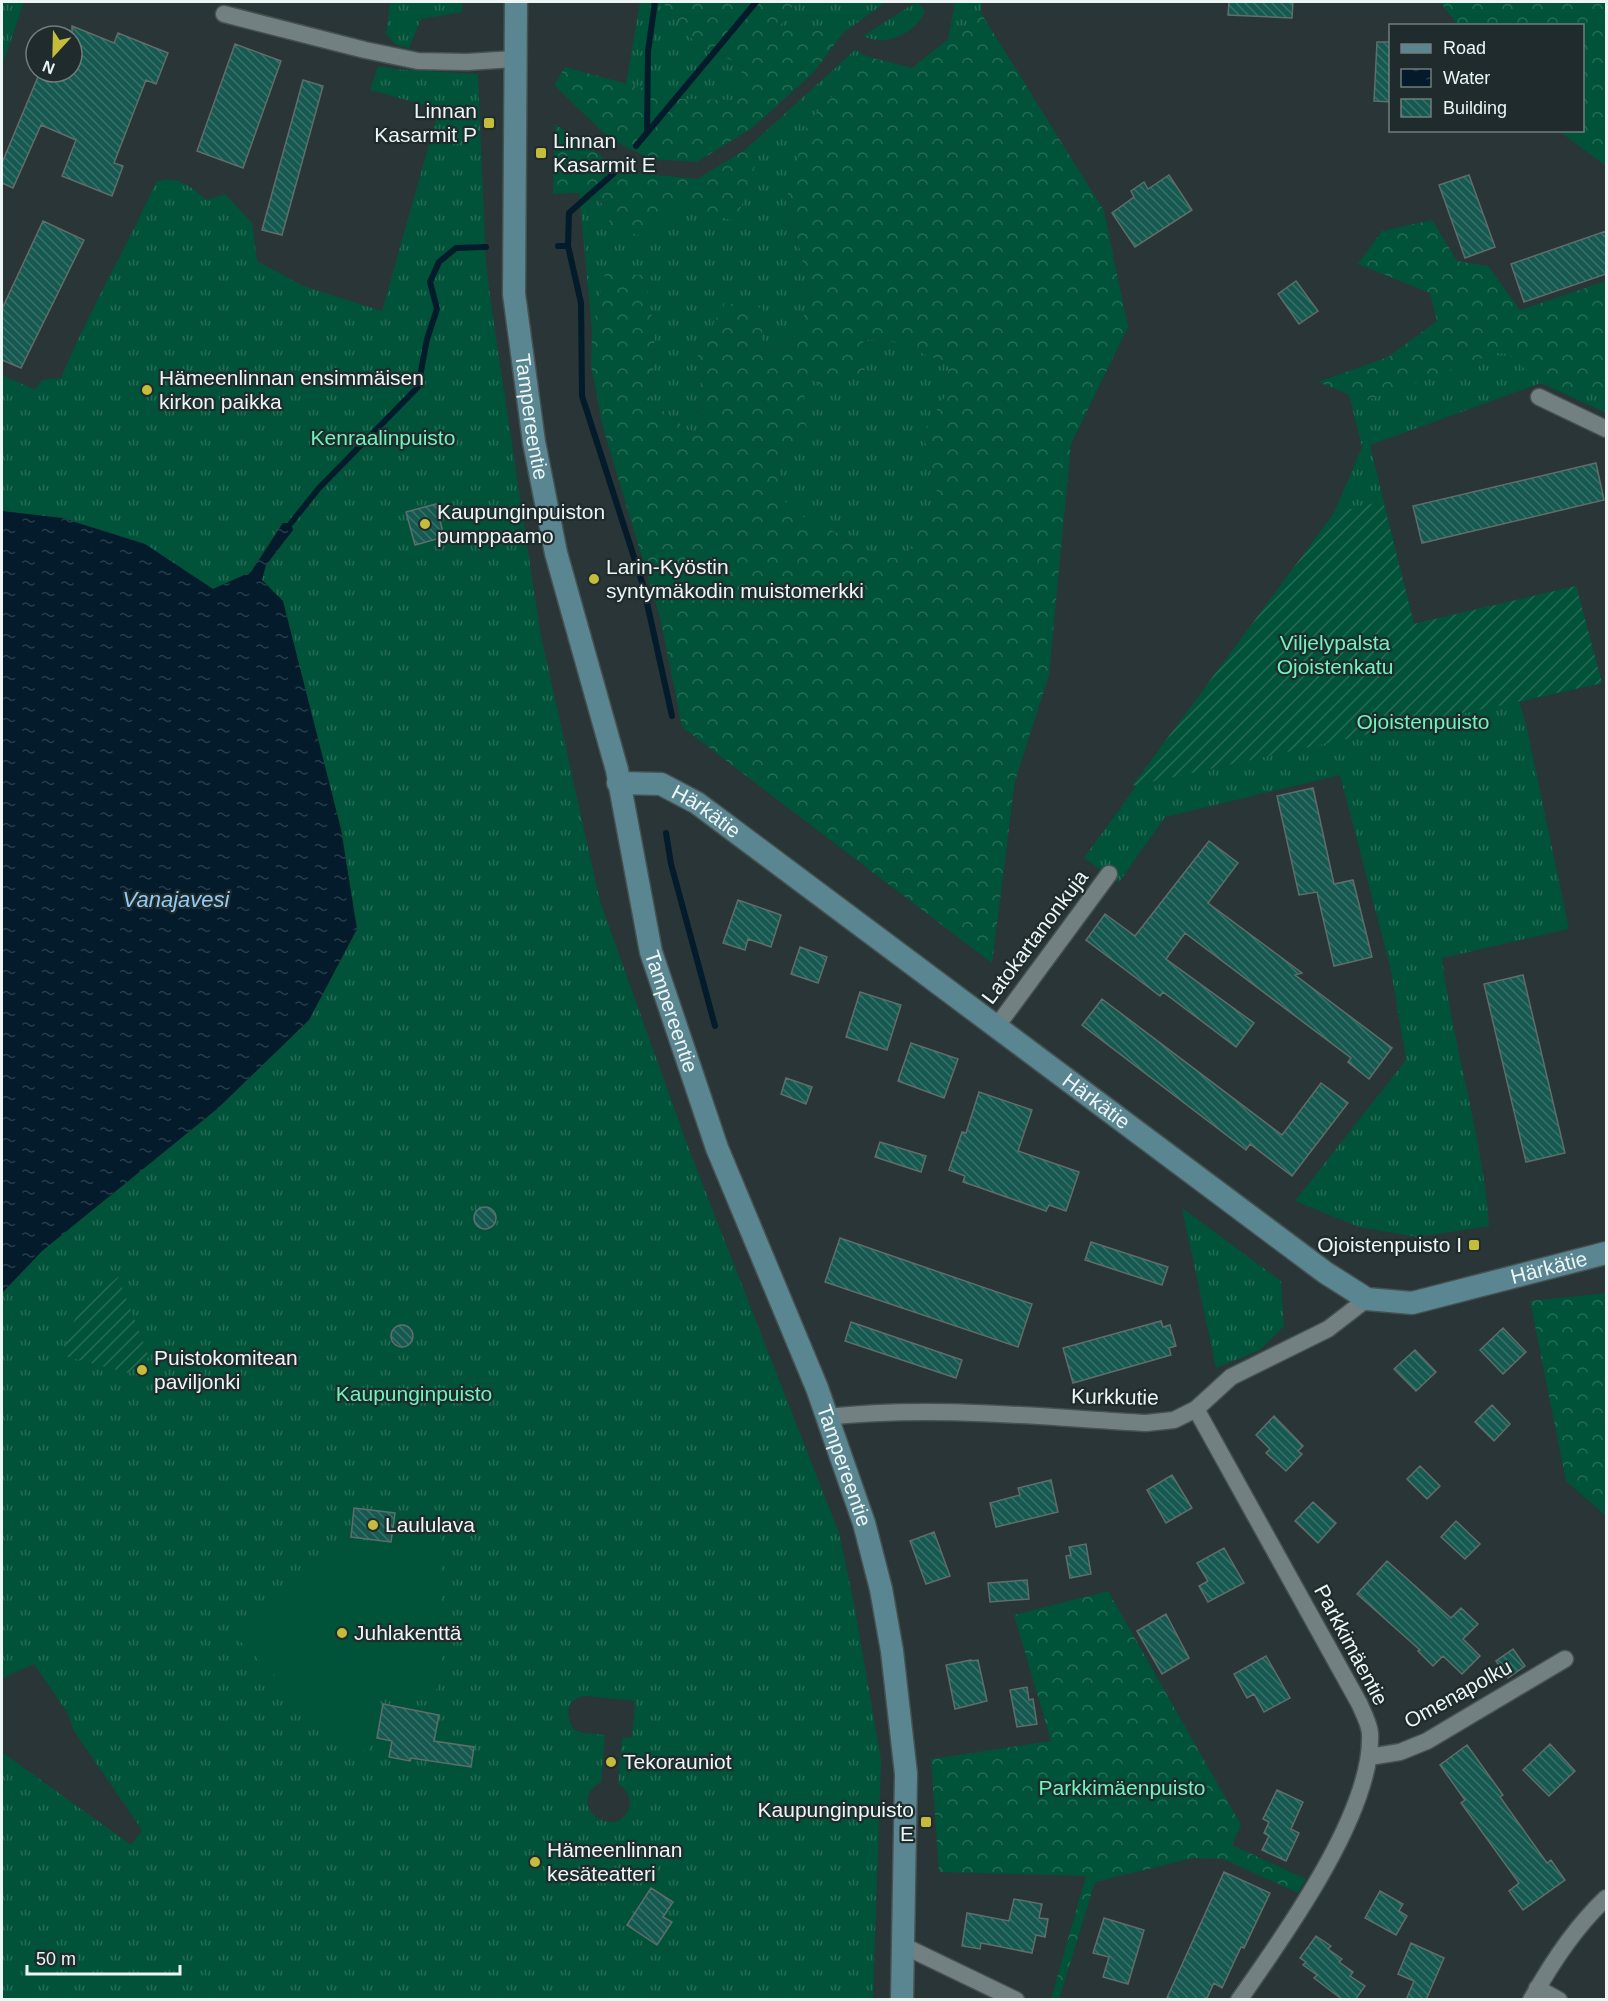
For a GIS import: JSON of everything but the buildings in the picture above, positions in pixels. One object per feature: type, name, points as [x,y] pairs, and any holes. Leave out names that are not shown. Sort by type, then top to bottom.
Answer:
[{"type":"main road","name":"Tampereentie","points":[[516,2],[514,294],[534,442],[556,553],[617,770],[651,952],[717,1148],[817,1388],[864,1523],[881,1589],[892,1651],[906,1774],[902,2000]]},
{"type":"main road","name":"Härkätie","points":[[618,783],[661,784],[697,802],[1342,1285],[1367,1299],[1412,1303],[1606,1253]]},
{"type":"street","points":[[224,14],[418,61],[467,62],[514,59]]},
{"type":"street","points":[[1539,397],[1606,429]]},
{"type":"street","name":"Latokartanonkuja","points":[[997,1026],[1109,874]]},
{"type":"street","name":"Kurkkutie","points":[[826,1417],[869,1412],[958,1413],[1146,1423],[1174,1420],[1196,1409],[1231,1377],[1328,1329],[1367,1299]]},
{"type":"street","name":"Parkkimäentie","points":[[1196,1409],[1359,1703],[1370,1730],[1366,1777],[1340,1838],[1307,1898],[1239,2000]]},
{"type":"street","name":"Omenapolku","points":[[1369,1757],[1400,1752],[1427,1741],[1565,1659]]},
{"type":"street","points":[[1559,2000],[1534,1994],[1563,1947],[1606,1898]]},
{"type":"street","points":[[902,1945],[1016,2000]]},
{"type":"green space","points":[[2,2],[24,2],[2,66]]},
{"type":"green space","points":[[390,2],[462,2],[462,12],[421,19],[409,48],[396,45],[386,34]]},
{"type":"green space","points":[[640,2],[662,2],[699,47],[744,65],[734,100],[682,99],[626,84]]},
{"type":"green space","points":[[662,2],[795,2],[780,26],[843,33],[813,73],[752,128],[697,162],[651,159],[610,139],[554,85],[565,67],[682,99],[733,100],[744,65],[699,47]]},
{"type":"green space","points":[[795,2],[886,2],[843,33],[779,26]]},
{"type":"green space","points":[[955,2],[982,2],[981,13],[948,39]]},
{"type":"green space","points":[[1440,2],[1606,2],[1606,166],[1560,132],[1584,132],[1584,24],[1457,24]]},
{"type":"green space","points":[[913,4],[919,4],[925,11],[907,32],[881,40],[863,36]]},
{"type":"green space","points":[[981,13],[1104,211],[1128,327],[1071,444],[1049,675],[1015,781],[992,963],[682,727],[660,617],[603,428],[591,366],[592,331],[605,274],[645,275],[655,337],[649,400],[696,436],[703,419],[698,354],[724,303],[763,308],[761,353],[792,343],[811,300],[797,236],[786,201],[808,122],[869,57],[912,68]],"holes":[[[863,339],[894,342],[949,364],[946,395],[923,432],[937,492],[906,558],[869,558],[837,533],[801,516],[783,500],[778,455],[809,433],[800,408],[811,377],[825,390],[865,373]]]},
{"type":"green space","points":[[855,50],[869,57],[808,122],[786,201],[797,236],[811,300],[792,343],[760,353],[698,354],[703,419],[696,436],[649,400],[655,337],[605,274],[592,331],[579,193],[597,192],[612,228],[681,204],[758,157],[745,150]]},
{"type":"green space","name":"Kaupunginpuisto","points":[[378,66],[478,74],[486,264],[491,304],[540,631],[600,901],[688,1147],[839,1533],[854,1604],[881,1760],[873,1999],[2,1999],[2,1752],[131,1845],[142,1830],[74,1731],[68,1714],[34,1664],[3,1678],[2,1681],[2,1293],[42,1251],[217,1109],[309,1020],[357,929],[262,580],[266,565],[293,530],[282,523],[251,572],[213,589],[145,544],[62,518],[2,511],[2,375],[35,390],[42,380],[61,378],[156,182],[163,180],[177,180],[195,190],[206,200],[225,194],[252,223],[257,261],[303,286],[382,311],[439,109],[370,90]],"holes":[[[586,1696],[635,1701],[632,1738],[622,1737],[618,1783],[627,1792],[629,1807],[619,1821],[609,1822],[594,1815],[587,1802],[588,1795],[601,1782],[605,1735],[574,1730],[569,1718],[569,1708],[574,1700]]]},
{"type":"green space","points":[[555,124],[624,172],[697,179],[745,150],[758,157],[736,222],[681,204],[645,237],[612,228],[597,192],[553,194]]},
{"type":"green space","points":[[1432,220],[1457,261],[1488,266],[1520,310],[1606,281],[1606,389],[1598,385],[1568,395],[1541,383],[1508,354],[1497,353],[1365,401],[1318,382],[1388,357],[1437,321],[1430,293],[1358,264],[1382,231]]},
{"type":"green space","name":"Ojoistenpuisto","points":[[1606,303],[1606,413],[1541,383],[1370,445],[1414,624],[1576,586],[1602,683],[1519,702],[1526,724],[1569,929],[1442,958],[1453,1025],[1481,1159],[1489,1226],[1418,1237],[1359,1227],[1295,1201],[1406,1060],[1391,970],[1340,775],[1165,817],[1119,882],[1084,858],[1334,513],[1362,447],[1349,395]]},
{"type":"green space","points":[[863,339],[894,342],[949,364],[946,395],[923,432],[937,492],[906,558],[869,558],[837,533],[801,516],[783,500],[778,455],[809,433],[800,408],[811,376]]},
{"type":"green space","name":"Viljelypalsta Ojoistenkatu","points":[[1383,501],[1414,624],[1576,586],[1602,683],[1132,786],[1334,513]]},
{"type":"green space","points":[[1182,1208],[1281,1281],[1284,1326],[1260,1350],[1216,1368]]},
{"type":"green space","points":[[118,1277],[149,1357],[128,1373],[61,1355],[78,1311]]},
{"type":"green space","points":[[1606,1293],[1606,1516],[1566,1481],[1530,1301]]},
{"type":"green space","name":"Juhlakenttä","points":[[401,1522],[440,1528],[442,1669],[433,1701],[377,1697],[368,1751],[347,1747],[238,1639],[249,1618],[335,1559],[340,1546],[395,1549]]},
{"type":"green space","name":"Parkkimäenpuisto","points":[[1108,1591],[1241,1825],[1232,1845],[1306,1879],[1298,1893],[1223,1859],[1193,1858],[1095,1882],[1059,1999],[1051,1999],[1086,1876],[939,1872],[931,1759],[1051,1741],[1014,1615]]},
{"type":"water","name":"Vanajavesi","points":[[2,511],[62,518],[145,544],[213,589],[251,572],[283,523],[291,523],[293,530],[266,565],[262,580],[283,601],[341,829],[357,929],[309,1020],[217,1109],[42,1251],[2,1293]]},
{"type":"waterway","points":[[647,132],[648,51],[655,2]]},
{"type":"waterway","points":[[636,146],[756,2]]},
{"type":"waterway","points":[[558,246],[568,246],[569,213],[614,173]]},
{"type":"waterway","points":[[568,246],[581,303],[582,396],[643,585],[672,716]]},
{"type":"waterway","points":[[291,523],[319,488],[418,387],[427,339],[437,309],[430,282],[439,262],[456,248],[486,247]]},
{"type":"waterway","points":[[666,833],[671,864],[715,1026]]},
{"type":"place","name":"Linnan Kasarmit P","points":[[489,123]]},
{"type":"place","name":"Linnan Kasarmit E","points":[[541,153]]},
{"type":"place","name":"Hämeenlinnan ensimmäisen kirkon paikka","points":[[147,390]]},
{"type":"place","name":"Kaupunginpuiston pumppaamo","points":[[425,524]]},
{"type":"place","name":"Larin-Kyöstin syntymäkodin muistomerkki","points":[[594,579]]},
{"type":"place","name":"Ojoistenpuisto I","points":[[1474,1245]]},
{"type":"place","name":"Puistokomitean paviljonki","points":[[142,1370]]},
{"type":"place","name":"Laululava","points":[[373,1525]]},
{"type":"place","name":"Juhlakenttä","points":[[342,1633]]},
{"type":"place","name":"Tekorauniot","points":[[611,1762]]},
{"type":"place","name":"Kaupunginpuisto E","points":[[926,1822]]},
{"type":"place","name":"Hämeenlinnan kesäteatteri","points":[[535,1862]]},
{"type":"park label","name":"Kenraalinpuisto","points":[[383,438]]}]
